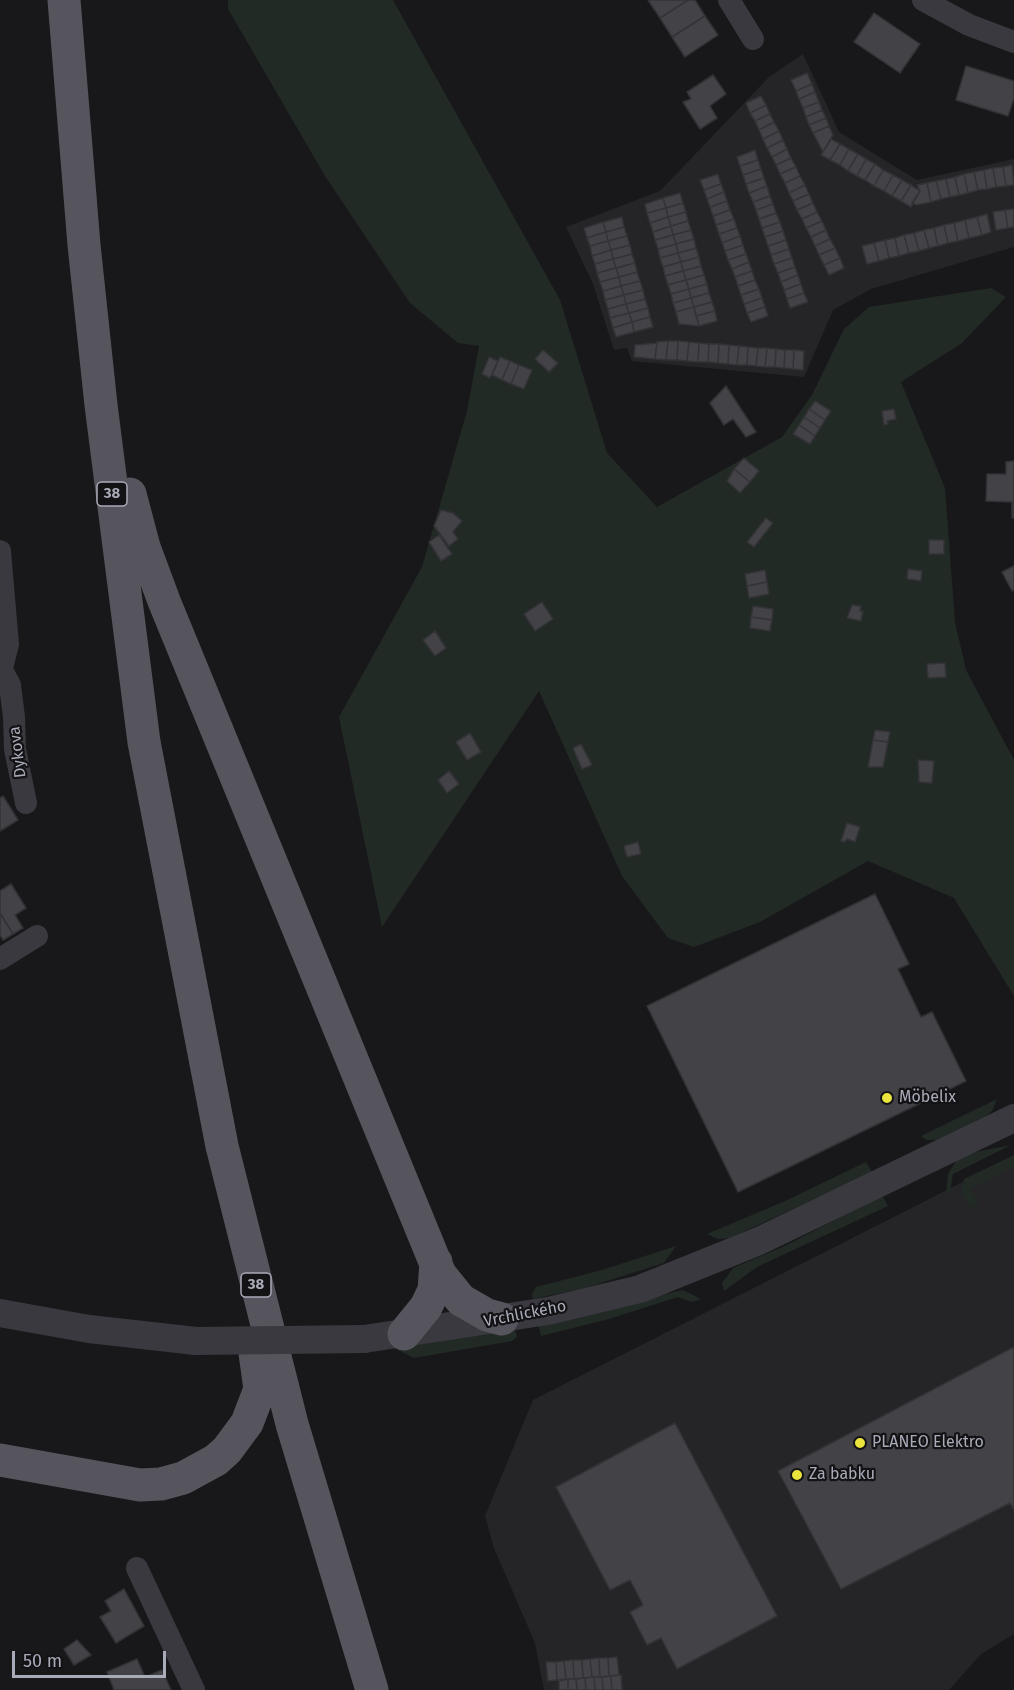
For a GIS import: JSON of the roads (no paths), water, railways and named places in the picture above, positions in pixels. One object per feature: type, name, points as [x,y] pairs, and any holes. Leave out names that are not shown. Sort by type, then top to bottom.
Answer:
[{"type":"main road","name":"38","points":[[64,0],[100,405],[144,742],[222,1146],[303,1467],[372,1690]]},
{"type":"main road","points":[[84,245],[129,487],[144,548],[445,1283],[461,1300],[487,1315],[502,1319]]},
{"type":"main road","points":[[0,1460],[140,1485],[161,1484],[202,1470],[238,1437],[254,1410],[260,1380],[230,1233],[222,1146]]},
{"type":"main road","points":[[404,1334],[426,1307],[434,1290],[436,1262]]},
{"type":"street","points":[[729,0],[753,39]]},
{"type":"street","points":[[923,0],[969,25],[1014,42]]},
{"type":"street","points":[[0,551],[8,644],[1,667]]},
{"type":"street","name":"Dykova","points":[[1,667],[10,685],[14,717],[7,754],[26,803]]},
{"type":"street","points":[[0,959],[37,936]]},
{"type":"street","name":"Vrchlického","points":[[0,1313],[89,1329],[196,1341],[364,1339],[548,1311],[640,1289],[701,1266],[883,1184],[1014,1118]]},
{"type":"street","points":[[137,1568],[194,1690]]},
{"type":"place","name":"Möbelix","points":[[887,1098]]},
{"type":"place","name":"PLANEO Elektro","points":[[860,1443]]},
{"type":"place","name":"Za babku","points":[[797,1475]]}]
